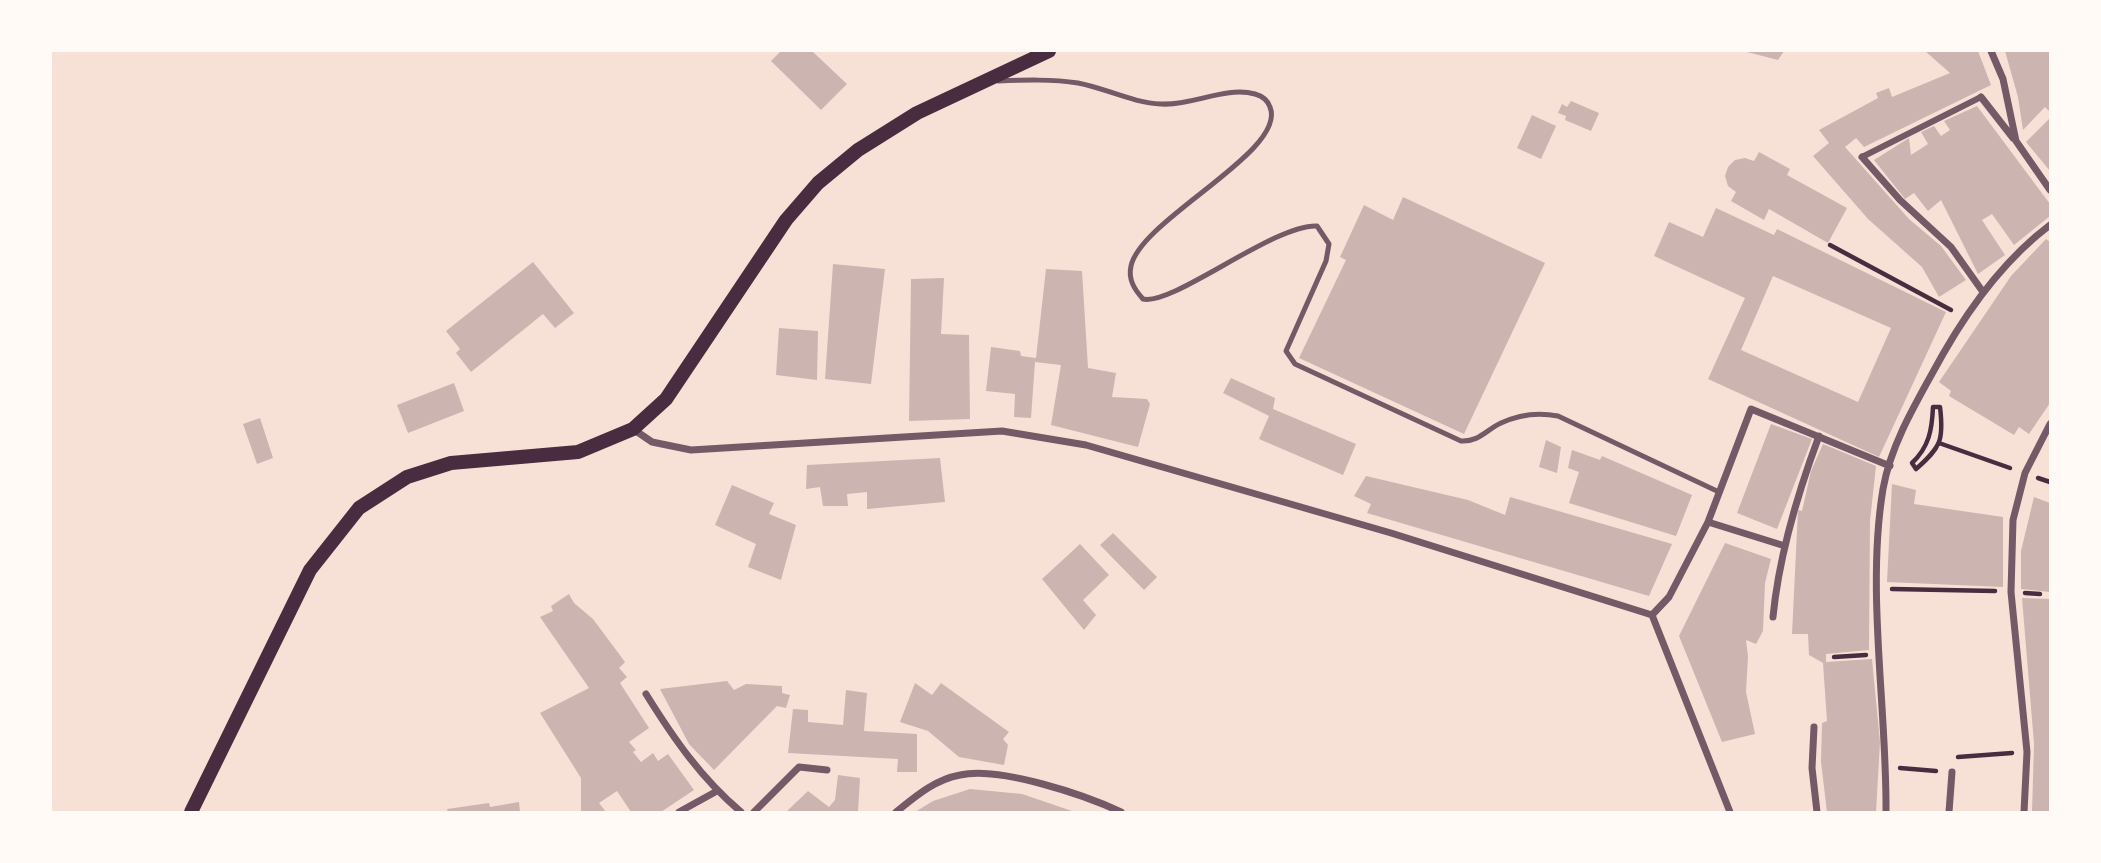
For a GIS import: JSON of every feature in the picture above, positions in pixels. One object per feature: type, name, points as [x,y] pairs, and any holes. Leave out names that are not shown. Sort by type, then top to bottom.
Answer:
[{"type":"main road","points":[[191,812],[310,570],[359,508],[407,477],[451,463],[578,452],[633,429],[666,399],[786,220],[818,183],[858,149],[905,120],[1049,51]]},
{"type":"street","points":[[1991,51],[2003,79],[2016,141]]},
{"type":"street","points":[[1983,292],[1951,247],[1900,200],[1862,157],[1981,97],[2050,190]]},
{"type":"street","points":[[1886,812],[1877,588],[1883,489],[1921,393],[1964,317],[2031,240],[2050,225]]},
{"type":"street","points":[[1652,615],[1669,597],[1708,522],[1751,409],[1890,466]]},
{"type":"street","points":[[2024,812],[2027,752],[2011,592],[2013,520],[2025,473],[2050,424]]},
{"type":"street","points":[[633,429],[652,442],[691,450],[1002,432],[1086,445],[1391,533],[1652,615]]},
{"type":"street","points":[[1773,617],[1785,546],[1801,483],[1819,436]]},
{"type":"street","points":[[1708,522],[1785,546]]},
{"type":"street","points":[[1652,615],[1730,812]]},
{"type":"street","points":[[646,694],[680,750],[717,792],[741,812]]},
{"type":"street","points":[[1814,727],[1812,768],[1817,812]]},
{"type":"street","points":[[754,812],[799,767],[827,771]]},
{"type":"street","points":[[1949,812],[1952,772]]},
{"type":"street","points":[[899,811],[923,789],[961,774],[999,775],[1090,797],[1121,812]]},
{"type":"street","points":[[679,812],[717,792]]},
{"type":"lane","points":[[984,81],[1077,83],[1156,104],[1179,105],[1224,94],[1260,95],[1273,114],[1268,134],[1137,251],[1131,265],[1131,278],[1134,289],[1143,299],[1165,295],[1283,236],[1307,226],[1317,226],[1329,244],[1326,261],[1286,351],[1295,364],[1461,441],[1473,442],[1499,424],[1518,417],[1540,413],[1558,416],[1719,492]]},
{"type":"path","points":[[1830,245],[1964,317]]},
{"type":"path","points":[[1933,407],[1940,407],[1943,432],[1939,443],[1916,469],[1912,463],[1924,452],[1929,440],[1933,407]]},
{"type":"path","points":[[1939,443],[2025,473]]},
{"type":"path","points":[[1877,588],[2011,592]]},
{"type":"path","points":[[1834,657],[1880,654]]},
{"type":"building","points":[[781,51],[812,51],[847,84],[821,110],[771,61]]},
{"type":"building","points":[[1743,51],[1784,51],[1778,60]]},
{"type":"building","points":[[1925,51],[1978,51],[1991,85],[1864,147],[1856,138],[1845,147],[1909,219],[1941,246],[1966,280],[1939,297],[1922,267],[1868,219],[1813,156],[1829,143],[1819,130],[1878,98],[1876,93],[1889,88],[1892,97],[1950,73]]},
{"type":"building","points":[[2005,51],[2050,52],[2050,112],[2045,107],[2023,130],[2018,97]]},
{"type":"building","points":[[1571,101],[1599,113],[1591,131],[1565,120],[1566,116],[1558,113],[1562,104],[1567,107]]},
{"type":"building","points":[[1977,106],[2050,204],[2050,216],[2014,245],[1992,214],[1982,220],[2005,255],[1978,274],[1941,200],[1928,211],[1914,193],[1905,199],[1874,160],[1909,138],[1911,155],[1928,144],[1921,132],[1934,126],[1941,136],[1950,130],[1944,121]]},
{"type":"building","points":[[1532,115],[1556,126],[1541,159],[1517,148]]},
{"type":"building","points":[[2050,118],[2050,171],[2026,142]]},
{"type":"building","points":[[1759,152],[1790,169],[1787,175],[1847,208],[1828,243],[1769,209],[1764,220],[1731,201],[1736,192],[1728,186],[1725,176],[1728,167],[1735,160],[1745,158],[1754,161]]},
{"type":"building","points":[[1403,197],[1545,263],[1464,434],[1299,358],[1346,260],[1340,257],[1364,205],[1393,220]]},
{"type":"building","points":[[1716,208],[1774,235],[1777,229],[1946,312],[1879,457],[1708,379],[1745,298],[1654,256],[1669,222],[1703,237]],"holes":[[[1773,276],[1891,328],[1858,402],[1741,350]]]},
{"type":"building","points":[[2046,239],[2050,242],[2050,403],[2029,434],[2019,427],[2014,435],[1949,396],[1951,391],[1939,382],[2011,276]]},
{"type":"building","points":[[533,262],[574,313],[555,328],[543,314],[471,372],[456,353],[460,349],[446,331]]},
{"type":"building","points":[[833,264],[885,269],[871,384],[825,379]]},
{"type":"building","points":[[1046,269],[1082,271],[1088,368],[1116,373],[1112,397],[1147,399],[1150,404],[1138,447],[1051,425],[1061,365],[1035,362],[1031,418],[1014,417],[1015,394],[986,391],[991,347],[1020,351],[1021,356],[1036,358]]},
{"type":"building","points":[[944,278],[941,334],[969,335],[970,419],[909,421],[911,279]]},
{"type":"building","points":[[779,328],[818,331],[817,380],[776,375]]},
{"type":"building","points":[[1231,378],[1275,398],[1273,409],[1356,444],[1343,475],[1259,439],[1269,416],[1223,393]]},
{"type":"building","points":[[454,383],[464,411],[408,433],[397,405]]},
{"type":"building","points":[[260,418],[273,458],[257,464],[243,424]]},
{"type":"building","points":[[1771,424],[1812,439],[1777,529],[1737,513]]},
{"type":"building","points":[[1546,440],[1561,447],[1557,473],[1539,467]]},
{"type":"building","points":[[1823,444],[1876,466],[1870,521],[1869,650],[1826,654],[1826,662],[1872,659],[1880,742],[1876,812],[1827,812],[1821,762],[1822,723],[1827,721],[1823,663],[1809,655],[1808,634],[1792,634],[1798,510],[1802,511],[1811,471]]},
{"type":"building","points":[[1572,450],[1600,460],[1602,456],[1692,495],[1676,536],[1569,503],[1579,472],[1568,468]]},
{"type":"building","points":[[940,458],[945,502],[867,509],[867,492],[847,494],[848,506],[823,506],[820,487],[806,489],[807,465]]},
{"type":"building","points":[[1366,476],[1468,500],[1505,515],[1510,497],[1672,544],[1649,596],[1367,513],[1371,504],[1354,496]]},
{"type":"building","points":[[1892,484],[1916,490],[1914,504],[2003,517],[2003,587],[1887,582]]},
{"type":"building","points":[[732,485],[774,503],[769,514],[796,525],[781,580],[748,567],[756,544],[715,525]]},
{"type":"building","points":[[2034,497],[2050,503],[2050,592],[2021,589],[2021,551]]},
{"type":"building","points":[[1113,533],[1157,577],[1144,590],[1100,545]]},
{"type":"building","points":[[1725,543],[1771,559],[1765,583],[1763,631],[1756,644],[1746,640],[1746,692],[1755,734],[1722,742],[1679,636]]},
{"type":"building","points":[[1080,544],[1109,575],[1083,600],[1096,615],[1084,630],[1042,579]]},
{"type":"building","points":[[569,594],[574,603],[593,619],[625,662],[619,668],[627,677],[620,683],[649,728],[629,742],[636,750],[633,752],[641,762],[653,753],[658,761],[668,754],[694,790],[661,812],[631,812],[617,791],[599,803],[606,812],[581,812],[581,778],[540,713],[589,688],[540,617],[553,611],[551,606]]},
{"type":"building","points":[[2022,598],[2050,599],[2050,812],[2032,812],[2034,744]]},
{"type":"building","points":[[727,681],[734,690],[746,684],[782,686],[782,693],[790,695],[786,708],[777,706],[714,770],[689,744],[660,689]]},
{"type":"building","points":[[915,683],[932,695],[941,683],[1009,732],[1003,739],[1008,745],[1004,765],[959,757],[928,731],[900,722]]},
{"type":"building","points":[[846,690],[867,693],[864,731],[917,734],[917,772],[897,772],[898,759],[788,753],[793,709],[808,710],[808,722],[843,725]]},
{"type":"building","points":[[838,775],[860,778],[858,812],[786,812],[808,791],[829,807],[835,800]]},
{"type":"building","points":[[970,789],[1022,794],[1075,812],[915,812],[933,801]]},
{"type":"building","points":[[519,802],[520,812],[448,812],[447,809],[489,803],[490,807]]}]
